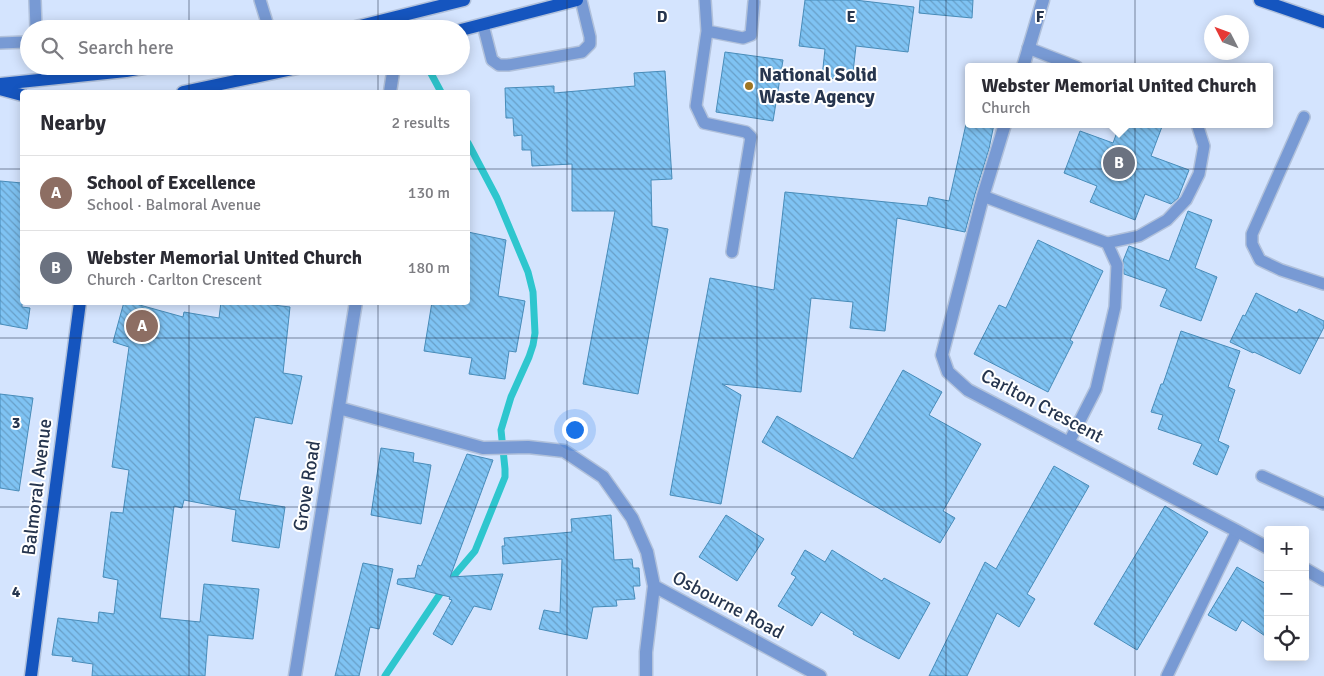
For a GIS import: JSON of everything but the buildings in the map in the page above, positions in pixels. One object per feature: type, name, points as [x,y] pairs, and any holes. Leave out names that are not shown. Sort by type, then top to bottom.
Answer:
[{"type":"main road","points":[[384,20],[464,0]]},
{"type":"main road","points":[[470,28],[577,0]]},
{"type":"main road","points":[[1260,0],[1324,22]]},
{"type":"main road","points":[[0,84],[87,75]]},
{"type":"main road","points":[[193,90],[264,75]]},
{"type":"main road","points":[[0,89],[20,95]]},
{"type":"main road","name":"Balmoral Avenue","points":[[32,676],[80,305]]},
{"type":"street","points":[[1024,63],[1043,0]]},
{"type":"street","points":[[390,90],[393,75]]},
{"type":"street","name":"Carlton Crescent","points":[[1004,128],[942,355],[948,372],[968,390],[1264,546]]},
{"type":"street","name":"Grove Road","points":[[296,676],[356,305]]},
{"type":"street","name":"Osbourne Road","points":[[339,408],[470,445],[488,448],[528,448],[564,451],[604,477],[632,518],[647,552],[654,586],[820,676]]},
{"type":"street","points":[[1308,571],[1324,580]]},
{"type":"street","points":[[646,676],[646,652],[654,586]]},
{"type":"lane","points":[[35,0],[36,20]]},
{"type":"lane","points":[[260,0],[266,20]]},
{"type":"lane","points":[[483,25],[492,60],[499,65],[582,52],[590,44],[590,37],[581,0]]},
{"type":"lane","points":[[705,0],[707,32],[696,106],[704,123],[746,132],[751,137],[732,252]]},
{"type":"lane","points":[[707,32],[743,38],[751,35],[754,2]]},
{"type":"lane","points":[[0,42],[20,42]]},
{"type":"lane","points":[[1028,48],[1067,63]]},
{"type":"lane","points":[[1304,117],[1252,234],[1252,244],[1260,260],[1281,270],[1324,284]]},
{"type":"lane","points":[[984,196],[1107,243],[1139,236],[1167,220],[1186,200],[1199,174],[1204,146],[1197,128]]},
{"type":"lane","points":[[1069,442],[1096,389],[1115,308],[1118,265],[1107,243]]},
{"type":"lane","points":[[1262,476],[1324,504]]},
{"type":"lane","points":[[1167,676],[1237,531]]},
{"type":"waterway","points":[[432,75],[440,90]]},
{"type":"waterway","points":[[385,676],[446,585],[475,551],[505,477],[501,430],[511,397],[529,357],[535,333],[533,292],[528,272],[497,198],[470,147]]},
{"type":"place","name":"National Solid Waste Agency","points":[[749,86]]},
{"type":"place","name":"Webster Memorial United Church","points":[[1119,163]]},
{"type":"place","name":"School of Excellence","points":[[142,326]]}]
